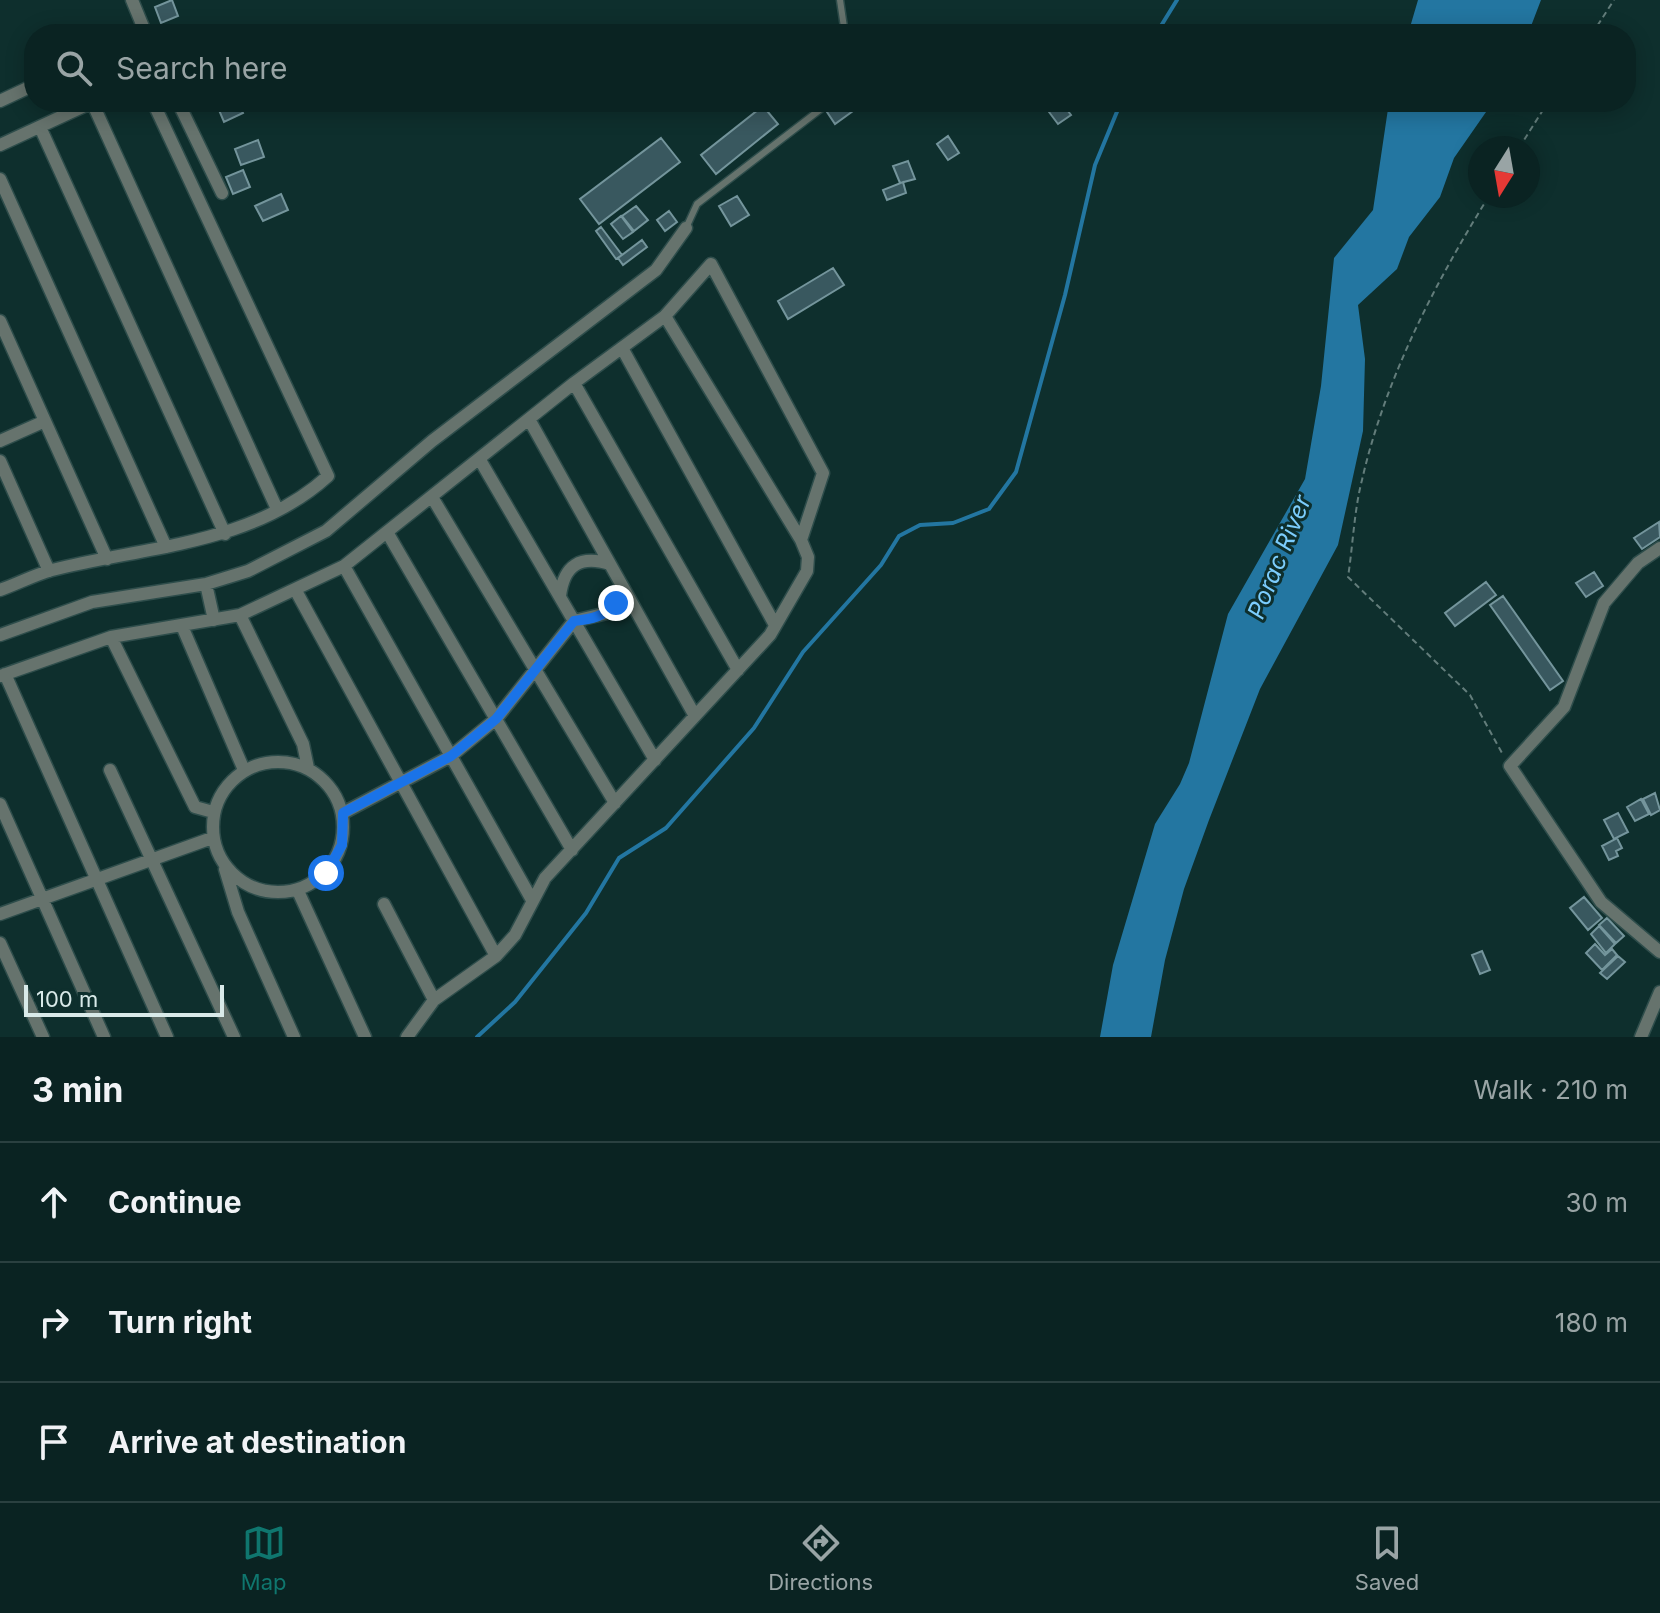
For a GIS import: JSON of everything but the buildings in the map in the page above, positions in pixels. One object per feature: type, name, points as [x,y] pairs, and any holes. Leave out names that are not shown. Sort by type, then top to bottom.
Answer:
[{"type":"street","points":[[132,0],[141,24]]},
{"type":"street","points":[[0,101],[24,90]]},
{"type":"street","points":[[0,145],[72,112]]},
{"type":"street","points":[[98,112],[277,509]]},
{"type":"street","points":[[0,590],[49,571],[225,534],[307,495],[328,476],[158,112]]},
{"type":"street","points":[[183,112],[222,193]]},
{"type":"street","points":[[40,127],[225,534]]},
{"type":"street","points":[[0,179],[166,547]]},
{"type":"street","points":[[0,635],[92,602],[206,584],[248,571],[326,531],[432,441],[656,270],[686,228]]},
{"type":"street","points":[[167,1037],[2,675],[111,637],[240,615],[344,566],[574,383],[665,316],[711,264],[823,473],[801,540]]},
{"type":"street","points":[[407,1037],[434,1000],[496,956],[515,935],[545,878],[738,670],[775,625],[807,571],[808,557],[801,540],[665,316]]},
{"type":"street","points":[[0,321],[4,338],[107,559]]},
{"type":"street","points":[[622,348],[775,625]]},
{"type":"street","points":[[574,383],[738,670]]},
{"type":"street","points":[[0,441],[45,421]]},
{"type":"street","points":[[530,421],[695,716]]},
{"type":"street","points":[[480,460],[655,760]]},
{"type":"street","points":[[0,461],[49,571]]},
{"type":"street","points":[[432,497],[615,803]]},
{"type":"street","points":[[387,532],[572,850]]},
{"type":"street","points":[[1660,548],[1638,563],[1604,603],[1564,707],[1510,766],[1601,902],[1660,952]]},
{"type":"street","points":[[560,596],[566,571],[575,563],[586,559],[610,564]]},
{"type":"street","points":[[344,566],[532,900]]},
{"type":"street","points":[[206,584],[214,620]]},
{"type":"street","points":[[343,813],[451,756],[496,719],[574,621],[607,613],[616,603],[622,586]]},
{"type":"street","points":[[296,591],[496,956]]},
{"type":"street","points":[[240,615],[303,744],[308,768]]},
{"type":"street","points":[[182,626],[244,770]]},
{"type":"street","points":[[111,637],[195,807],[213,812]]},
{"type":"street","points":[[224,866],[244,885],[271,893],[298,891],[326,873],[342,845],[343,813],[331,787],[308,768],[276,761],[244,770],[224,788],[213,812],[212,838],[238,912],[294,1037]]},
{"type":"street","points":[[110,770],[234,1037]]},
{"type":"street","points":[[0,804],[104,1037]]},
{"type":"street","points":[[0,914],[212,838]]},
{"type":"street","points":[[298,891],[365,1037]]},
{"type":"street","points":[[384,904],[434,1000]]},
{"type":"street","points":[[0,943],[43,1037]]},
{"type":"street","points":[[1641,1037],[1660,992]]},
{"type":"lane","points":[[840,0],[844,24]]},
{"type":"lane","points":[[686,228],[697,204],[817,112]]},
{"type":"path","points":[[1598,24],[1614,0]]},
{"type":"path","points":[[1527,136],[1542,112]]},
{"type":"path","points":[[1482,208],[1441,274],[1380,416],[1361,481],[1348,577],[1470,695],[1510,766]]},
{"type":"water","points":[[1418,0],[1541,0],[1532,24],[1411,24]]},
{"type":"water","name":"Porac River","points":[[1388,112],[1486,112],[1454,158],[1440,197],[1409,237],[1397,269],[1358,305],[1365,359],[1363,431],[1338,545],[1260,689],[1209,820],[1184,889],[1165,960],[1151,1037],[1100,1037],[1113,965],[1155,824],[1189,763],[1228,614],[1305,479],[1321,386],[1334,258],[1373,210]]},
{"type":"waterway","points":[[1162,24],[1177,0]]},
{"type":"waterway","points":[[477,1037],[515,1002],[586,913],[619,858],[666,828],[754,728],[803,652],[881,565],[899,536],[920,525],[953,523],[989,509],[1016,472],[1065,295],[1095,165],[1117,112]]},
{"type":"route","points":[[326,873],[342,845],[343,813],[451,756],[496,719],[574,621],[607,613],[616,603]]}]
